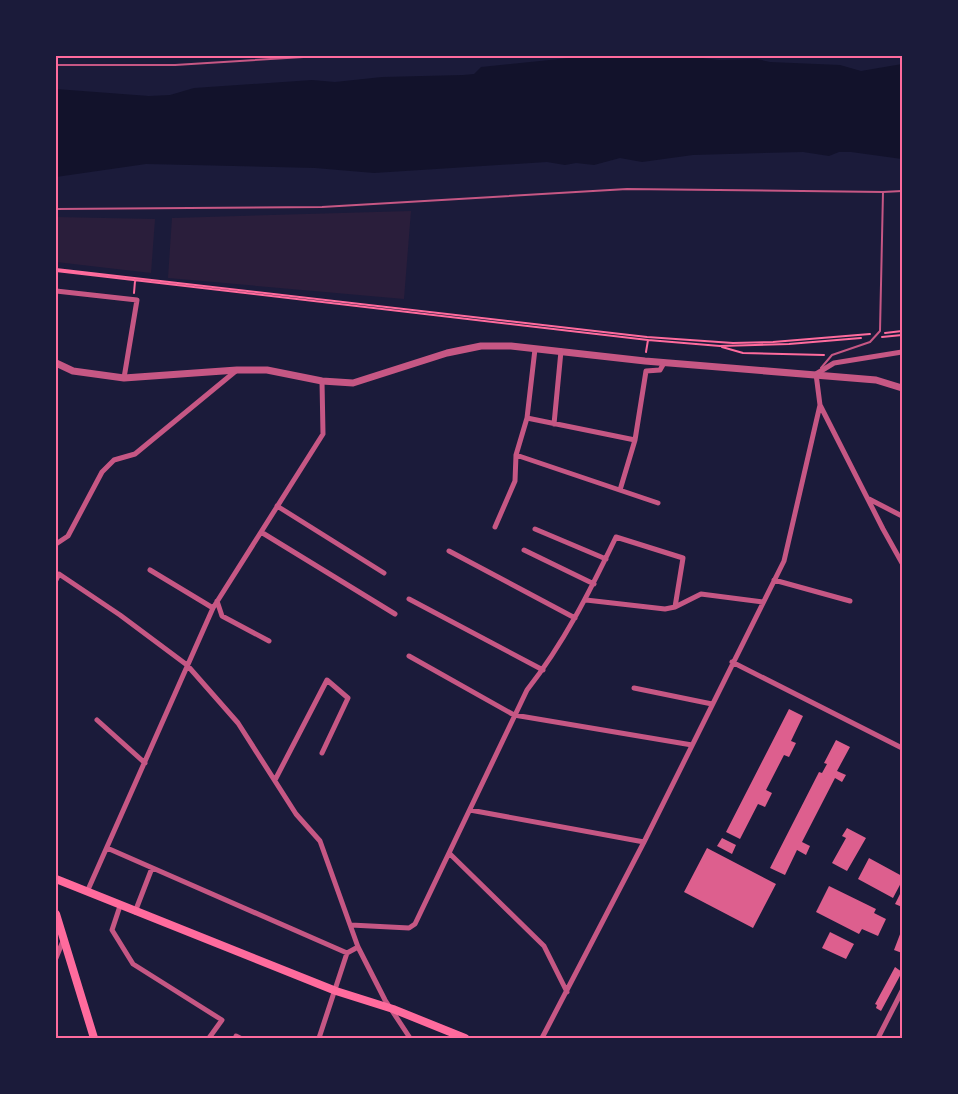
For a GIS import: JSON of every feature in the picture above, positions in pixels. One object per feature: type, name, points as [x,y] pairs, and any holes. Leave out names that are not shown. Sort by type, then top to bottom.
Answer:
[{"type":"main road","points":[[56,879],[336,991],[465,1038]]},
{"type":"main road","points":[[56,914],[94,1038]]},
{"type":"street","points":[[56,291],[137,300],[124,378]]},
{"type":"street","points":[[56,363],[73,371],[124,378],[267,370],[322,381],[353,383],[447,353],[481,346],[816,374],[876,380],[903,388]]},
{"type":"street","points":[[495,527],[515,481],[516,455],[527,418],[535,349]]},
{"type":"street","points":[[554,424],[561,351]]},
{"type":"street","points":[[816,374],[834,363],[903,352]]},
{"type":"street","points":[[620,490],[635,440],[646,371],[660,370],[664,363]]},
{"type":"street","points":[[56,544],[68,536],[102,472],[114,460],[135,454],[237,370]]},
{"type":"street","points":[[816,374],[820,405],[903,563]]},
{"type":"street","points":[[87,892],[213,608],[323,434],[322,381]]},
{"type":"street","points":[[542,1038],[644,842],[784,561],[820,405]]},
{"type":"street","points":[[527,418],[635,440]]},
{"type":"street","points":[[516,455],[658,503]]},
{"type":"street","points":[[867,498],[903,516]]},
{"type":"street","points":[[278,506],[384,573]]},
{"type":"street","points":[[535,529],[606,560]]},
{"type":"street","points":[[261,532],[395,614]]},
{"type":"street","points":[[351,925],[409,928],[415,924],[514,715],[527,690],[543,670],[576,618],[616,537],[683,558],[675,607]]},
{"type":"street","points":[[524,550],[594,584]]},
{"type":"street","points":[[448,551],[576,618]]},
{"type":"street","points":[[150,570],[213,608]]},
{"type":"street","points":[[57,575],[120,615],[187,665],[238,723],[296,814],[320,841],[358,947],[385,1000],[410,1038]]},
{"type":"street","points":[[774,580],[850,600]]},
{"type":"street","points":[[586,600],[665,609],[675,607],[701,594],[763,602]]},
{"type":"street","points":[[409,599],[543,670]]},
{"type":"street","points":[[217,601],[222,616],[269,641]]},
{"type":"street","points":[[409,656],[514,715],[692,745]]},
{"type":"street","points":[[732,662],[903,748]]},
{"type":"street","points":[[275,780],[327,680],[348,698],[322,753]]},
{"type":"street","points":[[634,688],[712,704]]},
{"type":"street","points":[[97,720],[145,763]]},
{"type":"street","points":[[470,810],[644,842]]},
{"type":"street","points":[[107,848],[348,953]]},
{"type":"street","points":[[449,853],[544,946],[567,992]]},
{"type":"street","points":[[135,912],[152,868]]},
{"type":"street","points":[[120,906],[112,930],[133,964],[222,1020],[210,1038]]},
{"type":"street","points":[[56,958],[63,941]]},
{"type":"street","points":[[319,1038],[348,953],[358,947]]},
{"type":"street","points":[[878,1038],[903,991]]},
{"type":"lane","points":[[56,65],[175,65],[320,56]]},
{"type":"lane","points":[[56,209],[322,207],[627,189],[903,191]]},
{"type":"lane","points":[[816,374],[832,354],[870,342],[879,333],[882,324],[883,192]]},
{"type":"path","points":[[56,270],[647,337],[733,343],[903,333]]},
{"type":"path","points":[[56,270],[648,340],[720,346],[789,344],[903,333]]},
{"type":"path","points":[[133,299],[135,281]]},
{"type":"path","points":[[645,361],[648,340]]},
{"type":"path","points":[[720,346],[729,351],[743,353],[832,354]]},
{"type":"shaded area","points":[[685,56],[719,60],[757,59],[770,62],[840,65],[861,71],[902,64],[902,159],[851,152],[839,152],[829,156],[803,152],[693,155],[642,162],[620,158],[594,165],[576,163],[565,165],[547,162],[374,173],[315,168],[146,164],[56,177],[56,89],[149,96],[170,95],[194,88],[312,80],[335,82],[382,77],[463,75],[474,74],[481,67],[569,58]]},
{"type":"shaded area","points":[[411,211],[404,299],[168,278],[172,218]]},
{"type":"shaded area","points":[[56,217],[155,219],[151,273],[56,262]]},
{"type":"building","points":[[789,709],[803,716],[791,741],[796,743],[789,757],[784,755],[766,790],[772,793],[765,807],[758,804],[740,839],[726,832]]},
{"type":"building","points":[[836,740],[850,747],[837,771],[846,775],[842,782],[835,778],[802,842],[810,846],[806,855],[797,850],[785,875],[770,868],[819,772],[822,773],[827,764],[824,763]]},
{"type":"building","points":[[847,828],[866,838],[847,871],[832,863],[846,838],[842,836]]},
{"type":"building","points":[[722,838],[736,845],[732,854],[717,846]]},
{"type":"building","points":[[707,848],[776,884],[753,928],[684,892]]},
{"type":"building","points":[[869,858],[902,876],[902,881],[893,898],[858,879]]},
{"type":"building","points":[[829,886],[876,909],[874,913],[886,919],[878,936],[862,929],[859,934],[816,912]]},
{"type":"building","points":[[900,894],[902,895],[902,907],[895,904]]},
{"type":"building","points":[[902,929],[902,953],[894,950]]},
{"type":"building","points":[[830,932],[854,944],[846,959],[822,948]]},
{"type":"building","points":[[895,967],[902,972],[881,1011],[876,1008],[875,1004]]}]
